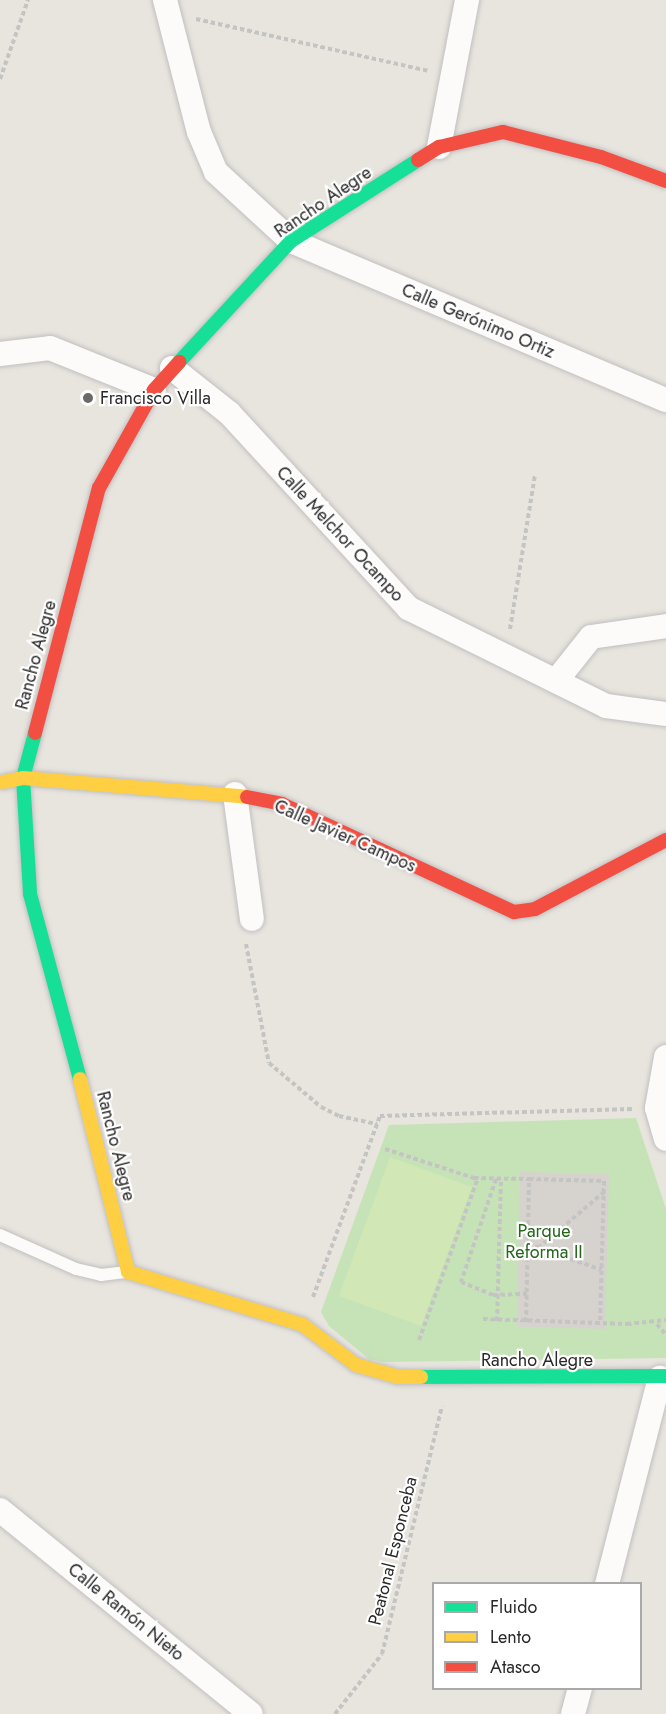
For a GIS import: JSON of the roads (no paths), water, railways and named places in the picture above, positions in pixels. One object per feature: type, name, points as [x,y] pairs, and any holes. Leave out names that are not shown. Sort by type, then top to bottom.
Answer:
[{"type":"street","points":[[440,147],[467,0]]},
{"type":"street","name":"Calle Gerónimo Ortiz","points":[[167,7],[199,132],[216,172],[291,241],[666,400]]},
{"type":"street","name":"Rancho Alegre","points":[[663,1377],[445,1379],[398,1377],[356,1365],[303,1325],[128,1272],[105,1168],[30,894],[23,778],[99,488],[154,390],[291,241],[440,147],[503,132],[601,157],[666,181]]},
{"type":"street","points":[[0,354],[50,348],[154,390]]},
{"type":"street","name":"Calle Melchor Ocampo","points":[[172,368],[229,413],[408,608],[606,706],[666,714]]},
{"type":"street","points":[[556,681],[591,637],[666,626]]},
{"type":"street","name":"Calle Javier Campos","points":[[0,782],[23,778],[235,794],[282,804],[514,912],[536,909],[666,840]]},
{"type":"street","points":[[235,794],[252,919]]},
{"type":"street","points":[[666,1057],[657,1108],[666,1139]]},
{"type":"street","points":[[608,1582],[663,1377]]},
{"type":"street","name":"Calle Ramón Nieto","points":[[0,1510],[251,1714]]},
{"type":"street","points":[[573,1714],[580,1690]]},
{"type":"lane","points":[[0,1235],[76,1269],[101,1275],[128,1272]]},
{"type":"place","name":"Francisco Villa","points":[[88,398]]},
{"type":"park label","name":"Parque Reforma II","points":[[544,1242]]}]
